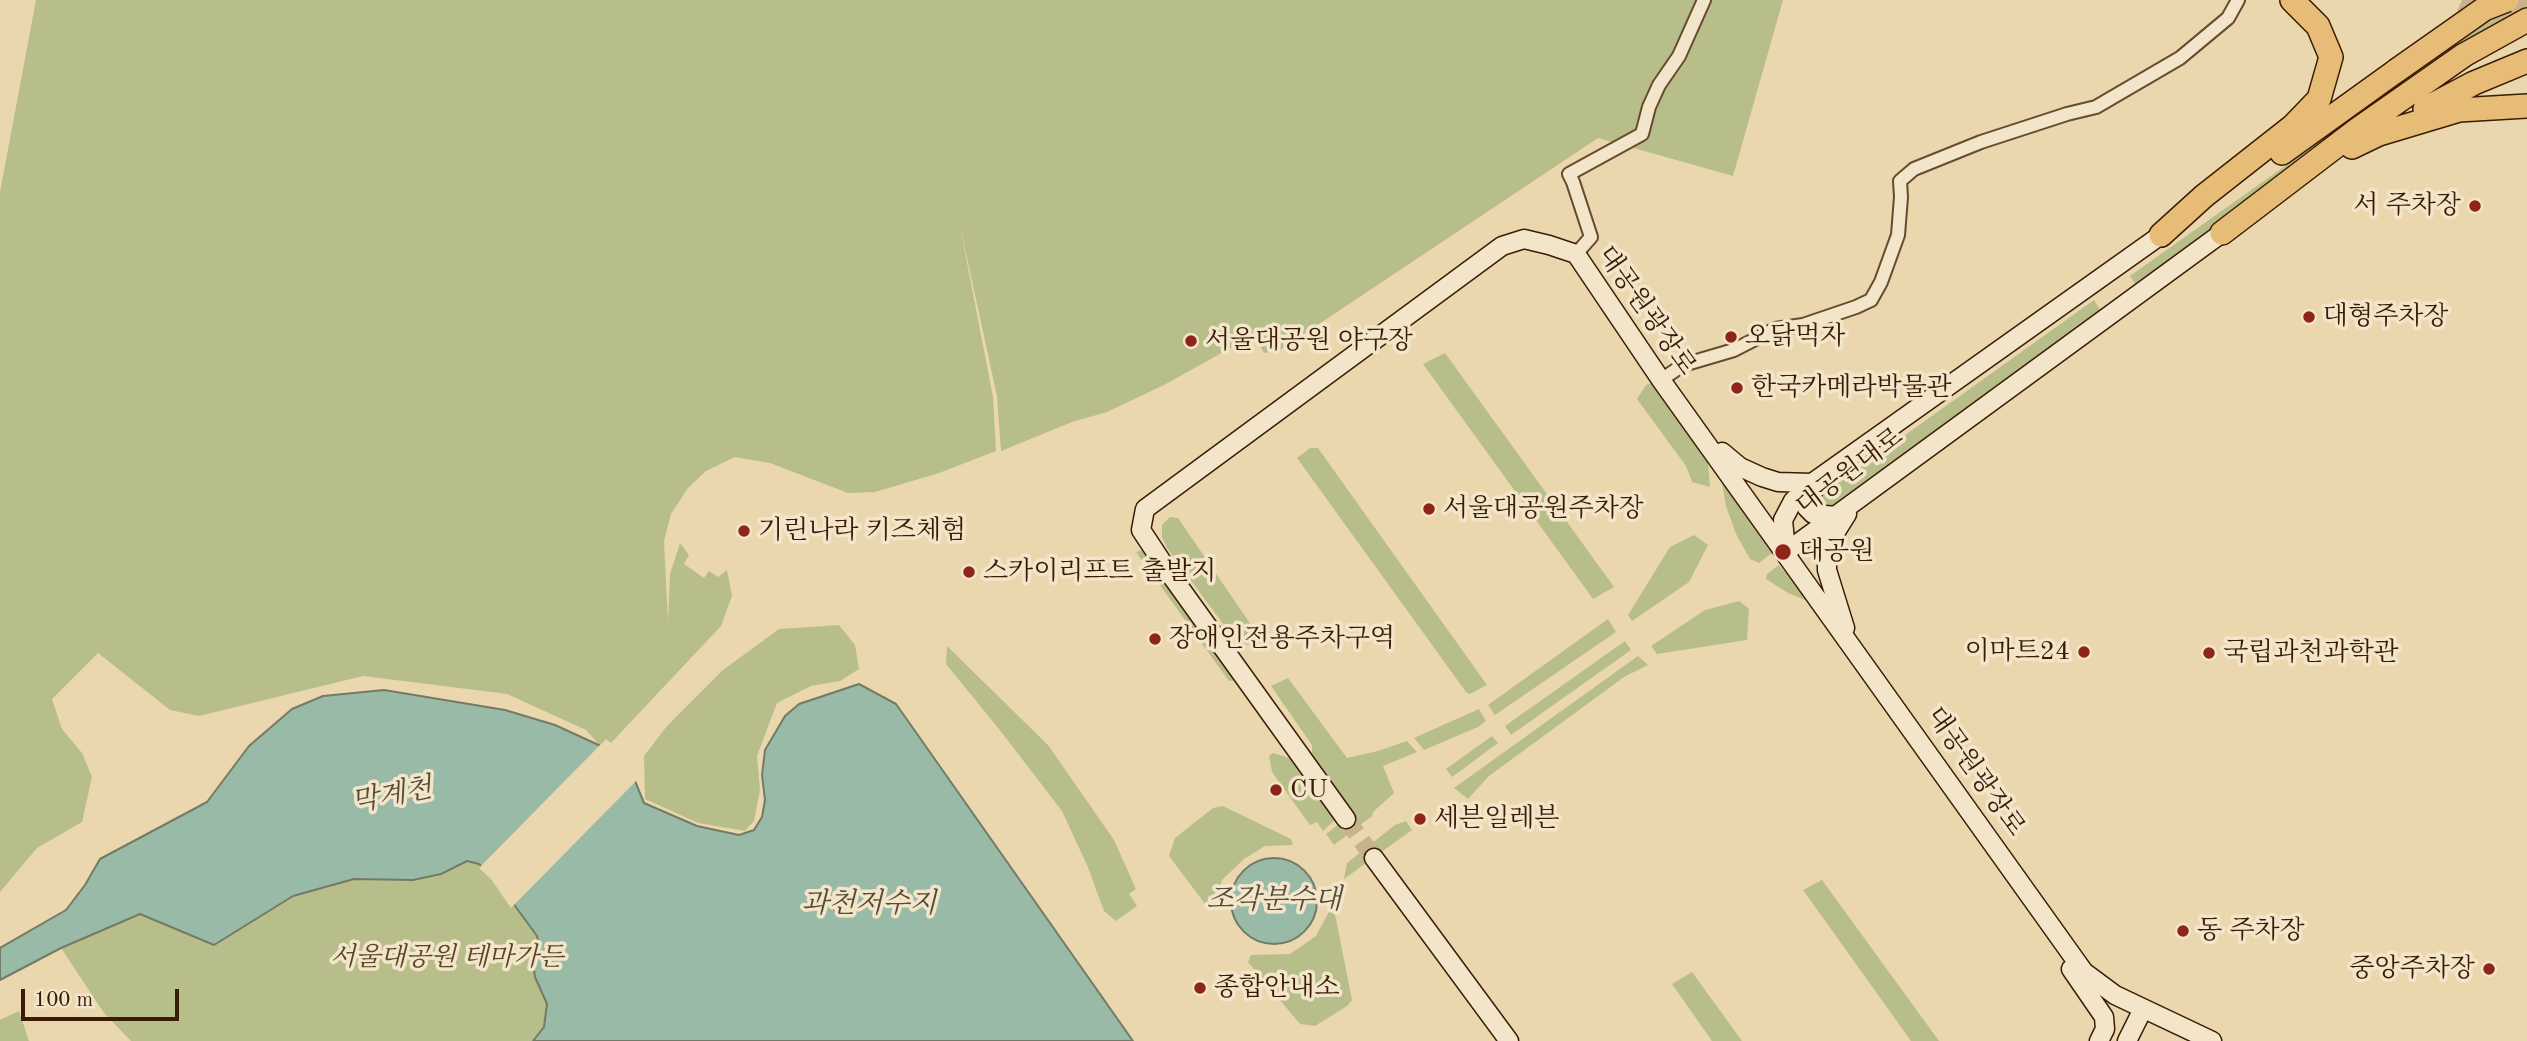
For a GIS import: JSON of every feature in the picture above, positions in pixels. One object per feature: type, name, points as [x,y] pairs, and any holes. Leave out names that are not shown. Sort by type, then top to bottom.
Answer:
[{"type":"highway","points":[[2161,234],[2204,196],[2293,126],[2319,99],[2331,57],[2318,26],[2292,0]]},
{"type":"highway","points":[[2161,234],[2181,227],[2484,9],[2507,0]]},
{"type":"highway","points":[[2222,233],[2357,130],[2464,55],[2527,20]]},
{"type":"highway","points":[[2314,164],[2379,134],[2474,83],[2527,61]]},
{"type":"highway","points":[[2379,134],[2459,110],[2527,106]]},
{"type":"street","points":[[1576,254],[1591,237],[1569,174],[1642,134],[1649,107],[1659,85],[1679,56],[1704,0]]},
{"type":"street","points":[[1661,380],[1683,365],[1734,350],[1775,328],[1803,325],[1871,300],[1881,282],[1898,235],[1900,181],[1914,169],[1981,142],[2096,107],[2180,58],[2228,18],[2238,0]]},
{"type":"street","name":"대공원대로","points":[[2161,234],[1812,483],[1793,501],[1783,520],[1786,552],[2222,233]]},
{"type":"street","name":"대공원광장로","points":[[1346,819],[1170,575],[1141,530],[1145,509],[1502,246],[1524,239],[1576,254],[1661,380],[2084,972],[2115,995],[2212,1041]]},
{"type":"street","points":[[1699,432],[1740,467],[1762,477],[1778,482],[1812,483]]},
{"type":"street","points":[[1828,470],[1810,495],[1807,508],[1813,514],[1837,516]]},
{"type":"street","points":[[1847,638],[1827,570],[1827,546],[1841,520],[1865,492]]},
{"type":"street","points":[[1374,858],[1509,1041]]},
{"type":"street","points":[[2057,934],[2060,954],[2104,1017],[2105,1029],[2099,1041]]},
{"type":"street","points":[[2127,1041],[2143,1009]]},
{"type":"green space","points":[[36,0],[1783,0],[1733,176],[1598,138],[1280,350],[1264,353],[1254,335],[1164,385],[1107,412],[1072,422],[1001,451],[997,396],[960,226],[993,397],[996,451],[939,473],[875,492],[848,493],[770,463],[735,457],[706,471],[688,488],[671,514],[664,541],[668,621],[670,574],[680,543],[689,555],[684,564],[704,578],[709,571],[718,577],[727,570],[732,596],[721,626],[611,743],[606,739],[600,746],[586,730],[507,694],[363,676],[199,716],[170,710],[98,653],[52,699],[62,729],[82,753],[92,777],[82,822],[37,848],[0,892],[0,192]]},
{"type":"green space","points":[[2509,7],[2517,17],[2320,152],[2136,285],[2130,276]]},
{"type":"green space","points":[[2094,300],[2101,311],[1827,509],[1820,508],[1816,502],[1820,496]]},
{"type":"green space","points":[[1445,353],[1614,587],[1593,599],[1423,364]]},
{"type":"green space","points":[[1654,382],[1708,462],[1710,487],[1692,482],[1686,466],[1637,399],[1646,385]]},
{"type":"green space","points":[[1310,448],[1318,448],[1487,685],[1470,694],[1466,692],[1297,458]]},
{"type":"green space","points":[[1721,478],[1772,553],[1759,563],[1750,559],[1736,534],[1726,506]]},
{"type":"green space","points":[[1170,517],[1178,518],[1262,641],[1260,645],[1238,644],[1167,548],[1162,537],[1162,525]]},
{"type":"green space","points":[[1694,535],[1708,545],[1689,582],[1632,621],[1628,615],[1670,547]]},
{"type":"green space","points":[[1146,549],[1241,680],[1229,681],[1136,552]]},
{"type":"green space","points":[[1779,565],[1810,602],[1788,593],[1766,579],[1767,574]]},
{"type":"green space","points":[[1739,601],[1749,609],[1747,640],[1657,654],[1651,646],[1705,610]]},
{"type":"green space","points":[[1608,619],[1616,632],[1495,715],[1488,705]]},
{"type":"green space","points":[[839,625],[855,645],[859,669],[840,681],[811,686],[777,703],[757,756],[760,790],[754,821],[745,831],[698,823],[645,799],[644,756],[667,726],[723,670],[779,629]]},
{"type":"green space","points":[[1625,641],[1631,650],[1511,735],[1505,726]]},
{"type":"green space","points":[[947,646],[1048,745],[1114,840],[1136,889],[1129,894],[1137,906],[1116,921],[1104,911],[1087,865],[1062,811],[946,664]]},
{"type":"green space","points":[[1638,656],[1648,665],[1624,677],[1489,776],[1468,799],[1454,788]]},
{"type":"green space","points":[[1288,678],[1347,758],[1407,741],[1417,752],[1383,766],[1394,793],[1372,816],[1334,845],[1326,834],[1355,812],[1351,811],[1312,760],[1312,745],[1271,686]]},
{"type":"green space","points":[[1479,709],[1486,721],[1478,727],[1424,750],[1414,738]]},
{"type":"green space","points":[[1492,736],[1498,743],[1452,777],[1446,769]]},
{"type":"green space","points":[[1273,753],[1293,759],[1337,818],[1323,831],[1317,822],[1310,825],[1272,772],[1269,756]]},
{"type":"green space","points":[[1223,806],[1291,839],[1293,845],[1265,846],[1244,859],[1222,880],[1215,908],[1208,908],[1169,856],[1175,838],[1213,808]]},
{"type":"green space","points":[[1406,821],[1412,830],[1344,879],[1347,863],[1395,825]]},
{"type":"green space","name":"서울대공원 테마가든","points":[[467,861],[479,864],[494,877],[537,936],[540,949],[533,964],[535,977],[547,1003],[544,1027],[533,1041],[131,1041],[104,1013],[61,948],[140,914],[214,945],[293,896],[354,879],[413,880],[441,874]]},
{"type":"green space","points":[[1822,880],[1939,1041],[1911,1041],[1803,890]]},
{"type":"green space","points":[[1330,903],[1333,904],[1352,1000],[1315,1026],[1300,1024],[1248,962],[1251,955],[1290,954],[1316,936],[1330,910]]},
{"type":"green space","points":[[1692,972],[1742,1041],[1712,1041],[1672,984]]},
{"type":"green space","points":[[19,1011],[29,1041],[0,1041],[0,1020]]},
{"type":"water","name":"과천저수지","points":[[859,684],[896,704],[1133,1041],[533,1041],[544,1027],[547,1004],[535,977],[533,964],[540,949],[537,936],[494,877],[479,864],[467,861],[441,874],[413,880],[354,879],[293,896],[214,945],[140,914],[61,948],[0,980],[0,948],[66,910],[100,859],[207,802],[249,746],[292,709],[323,696],[384,690],[505,710],[555,725],[603,747],[635,781],[644,803],[697,826],[739,835],[754,830],[762,817],[765,800],[762,775],[765,750],[785,716],[799,704]]},
{"type":"water","name":"조각분수대","points":[[1274,858],[1298,865],[1310,877],[1317,901],[1310,925],[1298,937],[1274,944],[1250,937],[1238,925],[1231,901],[1238,877],[1250,865]]},
{"type":"pier","points":[[602,743],[638,779],[511,908],[491,879],[479,868]]},
{"type":"tunnel","points":[[2462,0],[2527,28]]},
{"type":"tunnel","points":[[2507,0],[2527,9]]},
{"type":"tunnel","points":[[1346,819],[1374,858]]},
{"type":"place","name":"서 주차장","points":[[2475,206]]},
{"type":"place","name":"대형주차장","points":[[2309,317]]},
{"type":"place","name":"오닭먹자","points":[[1731,337]]},
{"type":"place","name":"서울대공원 야구장","points":[[1191,341]]},
{"type":"place","name":"한국카메라박물관","points":[[1737,388]]},
{"type":"place","name":"서울대공원주차장","points":[[1429,509]]},
{"type":"place","name":"기린나라 키즈체험","points":[[744,531]]},
{"type":"place","name":"대공원","points":[[1783,552]]},
{"type":"place","name":"스카이리프트 출발지","points":[[969,572]]},
{"type":"place","name":"장애인전용주차구역","points":[[1155,639]]},
{"type":"place","name":"이마트24","points":[[2084,652]]},
{"type":"place","name":"국립과천과학관","points":[[2209,653]]},
{"type":"place","name":"CU","points":[[1276,790]]},
{"type":"place","name":"세븐일레븐","points":[[1420,819]]},
{"type":"place","name":"동 주차장","points":[[2183,931]]},
{"type":"place","name":"중앙주차장","points":[[2489,969]]},
{"type":"place","name":"종합안내소","points":[[1200,988]]},
{"type":"water label","name":"막계천","points":[[392,796]]}]
